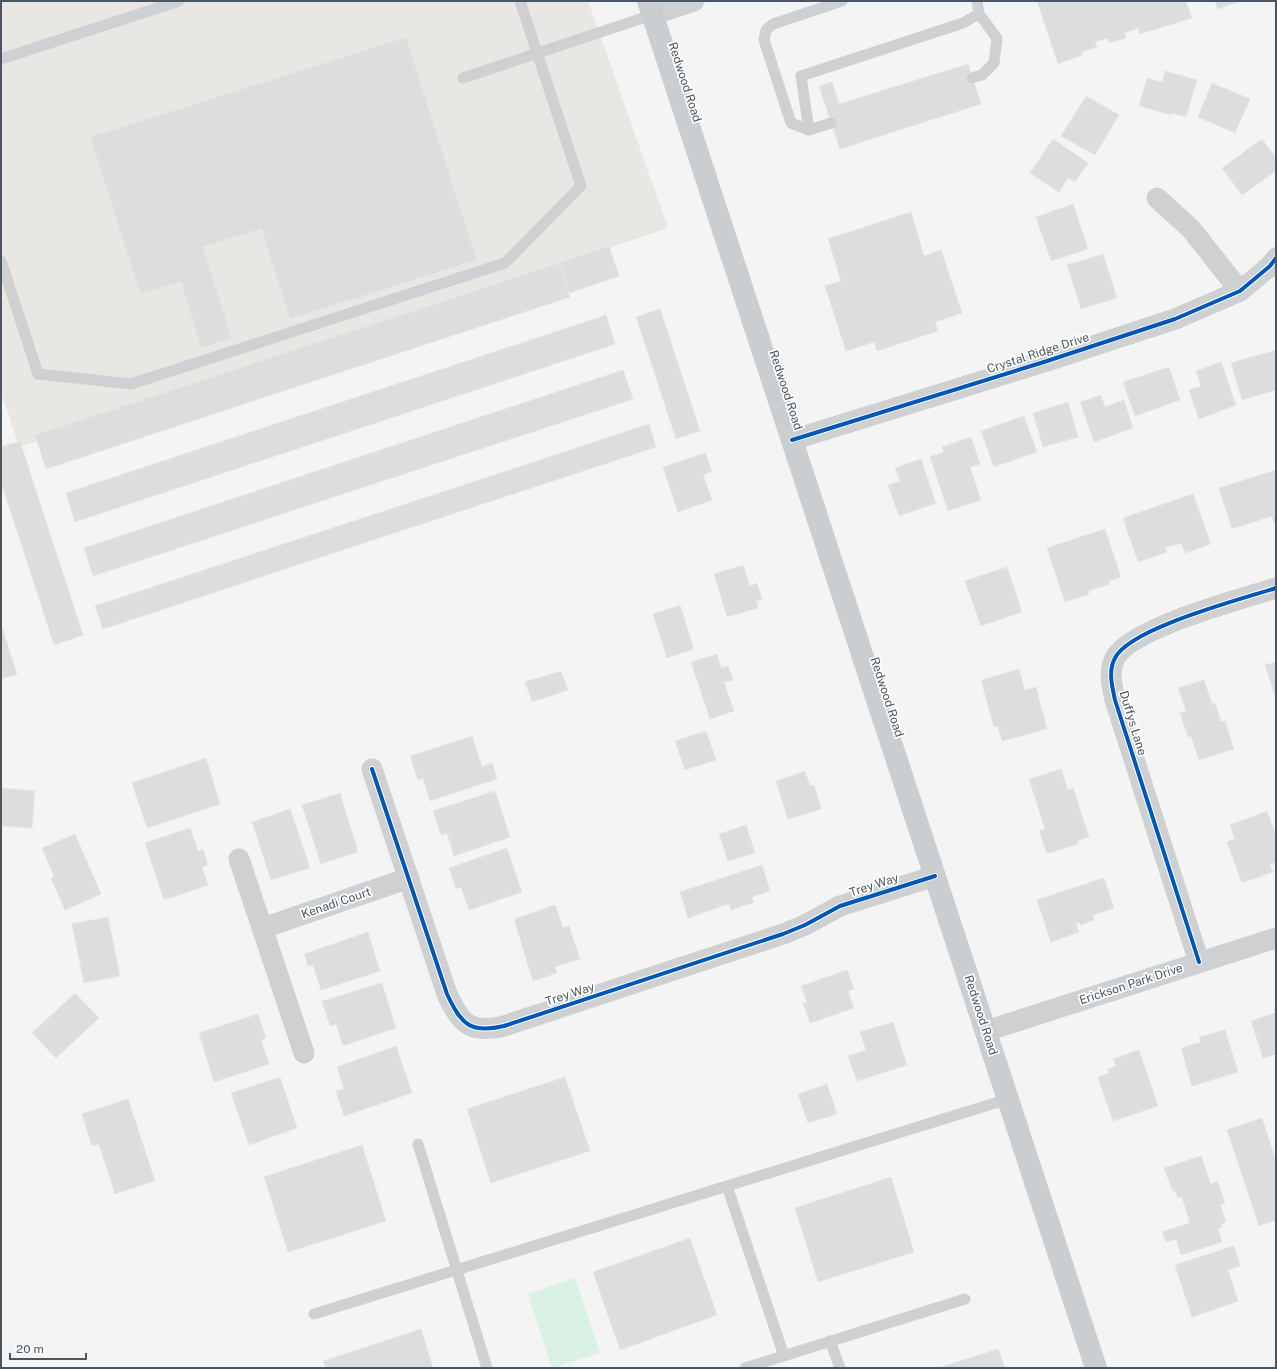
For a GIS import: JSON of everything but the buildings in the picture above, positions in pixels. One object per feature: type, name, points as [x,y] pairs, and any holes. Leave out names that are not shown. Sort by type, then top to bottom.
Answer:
[{"type":"main road","name":"Redwood Road","points":[[650,8],[1096,1368]]},
{"type":"street","points":[[650,8],[694,1]]},
{"type":"street","points":[[1157,198],[1191,229],[1240,291]]},
{"type":"street","name":"Crystal Ridge Drive","points":[[792,440],[1044,362],[1210,305],[1240,291],[1270,266],[1276,258]]},
{"type":"street","name":"Duffys Lane","points":[[1199,962],[1114,700],[1110,677],[1115,657],[1134,639],[1156,628],[1276,588]]},
{"type":"street","name":"Trey Way","points":[[372,768],[452,1005],[466,1024],[484,1029],[504,1026],[783,934],[805,925],[840,906],[935,876]]},
{"type":"street","points":[[240,859],[304,1053]]},
{"type":"street","name":"Kenadi Court","points":[[263,928],[409,878]]},
{"type":"street","name":"Erickson Park Drive","points":[[986,1030],[1276,938]]},
{"type":"lane","points":[[1,59],[179,1]]},
{"type":"lane","points":[[1,261],[38,374],[130,384],[504,263],[581,186],[520,1]]},
{"type":"lane","points":[[831,123],[809,130],[791,123],[764,40],[766,30],[773,24],[842,1]]},
{"type":"lane","points":[[972,78],[982,75],[994,63],[997,38],[978,14],[977,1]]},
{"type":"lane","points":[[463,78],[538,54],[650,8]]},
{"type":"lane","points":[[809,130],[801,76],[963,23],[978,14]]},
{"type":"lane","points":[[314,1314],[1008,1099]]},
{"type":"lane","points":[[418,1144],[487,1368]]},
{"type":"lane","points":[[727,1186],[784,1356]]},
{"type":"lane","points":[[745,1368],[964,1299]]},
{"type":"lane","points":[[830,1341],[840,1368]]},
{"type":"shaded area","points":[[1,1],[588,1],[668,228],[19,447],[1,392]]},
{"type":"green space","points":[[575,1278],[600,1353],[552,1368],[528,1294]]},
{"type":"cycle path","points":[[792,440],[1044,362],[1175,319],[1240,291],[1270,266],[1276,258]]},
{"type":"cycle path","points":[[1199,962],[1115,700],[1111,679],[1113,663],[1115,658],[1125,647],[1142,636],[1188,616],[1276,588]]},
{"type":"cycle path","points":[[372,769],[447,994],[457,1013],[462,1019],[468,1024],[483,1029],[504,1026],[783,934],[805,925],[840,906],[935,876]]}]
